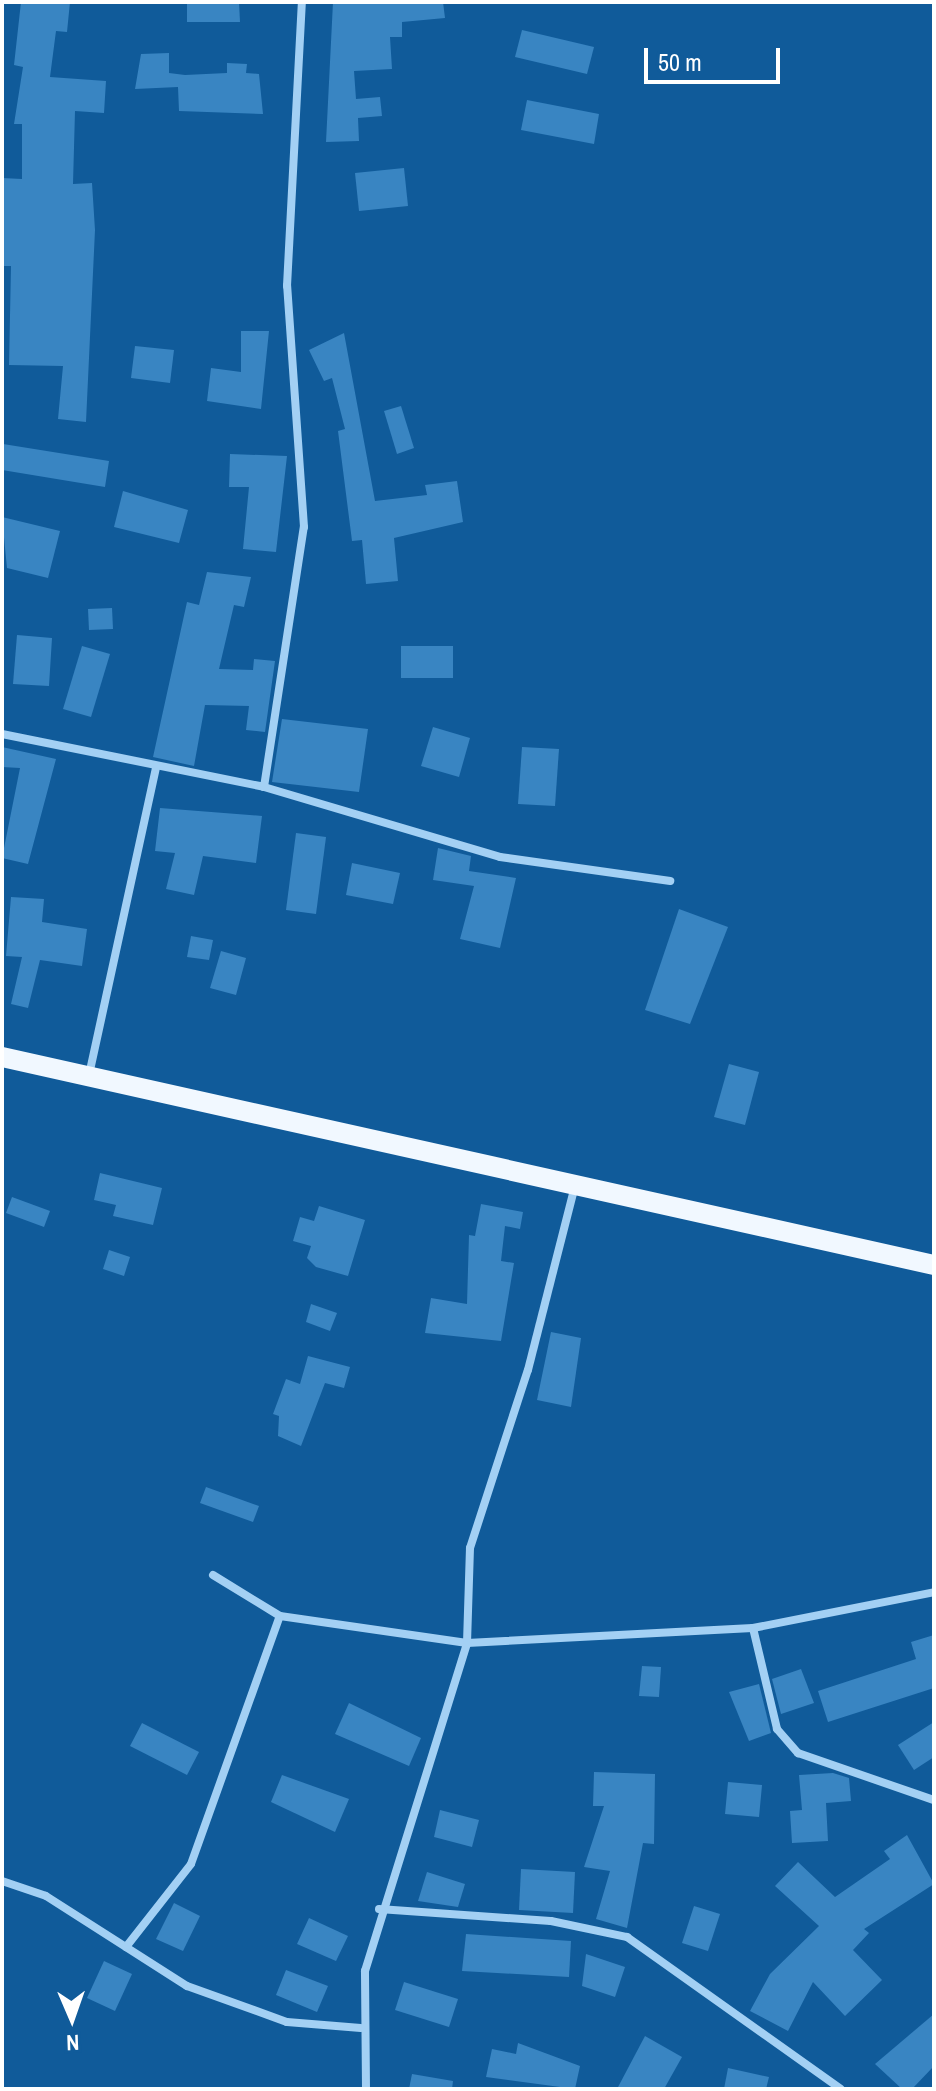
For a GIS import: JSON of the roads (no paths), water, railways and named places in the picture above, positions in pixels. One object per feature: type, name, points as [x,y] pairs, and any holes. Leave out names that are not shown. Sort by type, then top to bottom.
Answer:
[{"type":"main road","points":[[2,1057],[934,1265]]},
{"type":"street","points":[[264,787],[304,527],[287,286],[302,2]]},
{"type":"street","points":[[2,734],[264,787],[500,857],[670,881]]},
{"type":"street","points":[[89,1076],[156,767]]},
{"type":"street","points":[[366,2089],[361,2028],[379,1909],[467,1643],[470,1548],[528,1370],[575,1184]]},
{"type":"street","points":[[213,1575],[280,1616],[467,1643],[753,1628],[934,1592]]},
{"type":"street","points":[[126,1947],[191,1864],[280,1616]]},
{"type":"street","points":[[753,1628],[777,1729],[798,1753],[934,1800]]},
{"type":"street","points":[[2,1881],[46,1896],[187,1986],[287,2022],[361,2028]]},
{"type":"street","points":[[379,1909],[551,1921],[627,1937],[841,2089]]}]
